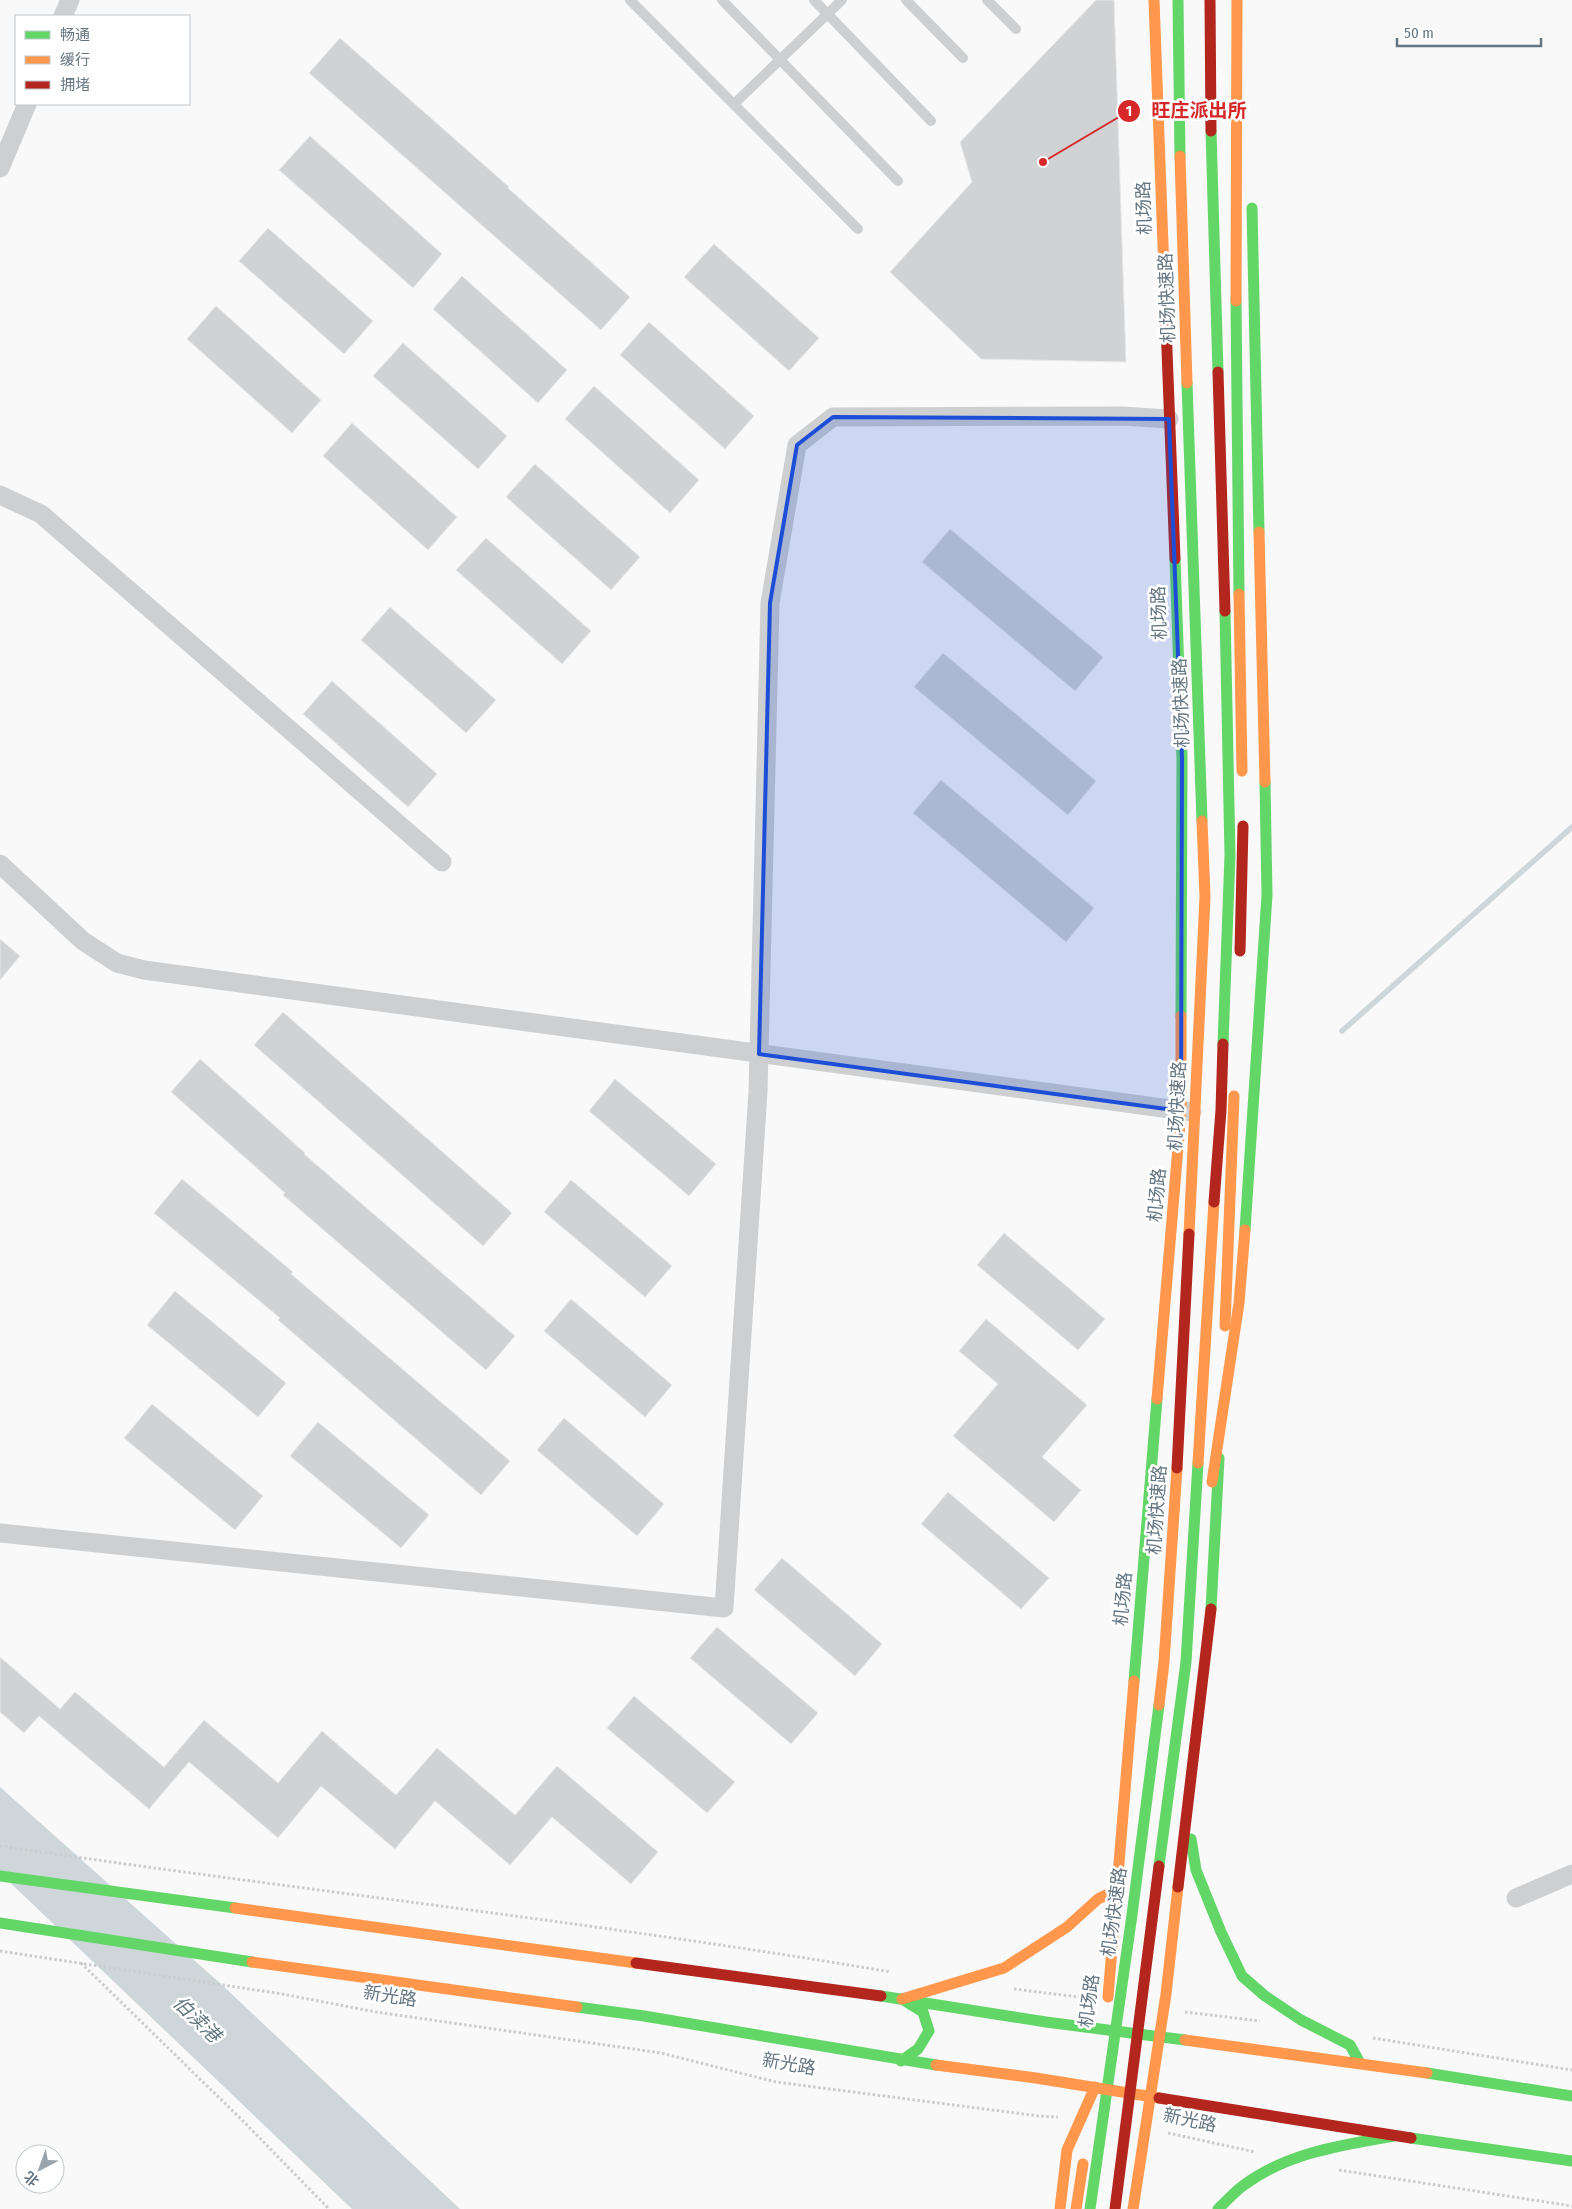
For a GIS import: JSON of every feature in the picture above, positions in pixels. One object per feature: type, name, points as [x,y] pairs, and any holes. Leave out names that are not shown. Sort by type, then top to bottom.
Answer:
[{"type":"main road","name":"机场路","points":[[1105,2020],[1181,1111],[1182,758],[1154,0]]},
{"type":"main road","name":"机场快速路","points":[[1090,2209],[1132,1915],[1164,1662],[1181,1413],[1205,897],[1180,177],[1178,0]]},
{"type":"main road","points":[[1186,1662],[1210,1238],[1221,1110],[1230,855],[1224,534],[1212,196],[1210,0]]},
{"type":"main road","points":[[1237,0],[1236,393],[1242,780]]},
{"type":"main road","points":[[1238,43],[1248,169]]},
{"type":"main road","points":[[1115,2209],[1186,1662],[1239,1303],[1251,1145],[1267,895],[1251,203]]},
{"type":"main road","points":[[1240,958],[1244,869],[1243,809]]},
{"type":"main road","points":[[1133,2209],[1160,2036],[1213,1592],[1235,1088]]},
{"type":"main road","points":[[1186,1810],[1196,1870],[1221,1932],[1242,1976],[1265,1996],[1300,2020],[1350,2045],[1360,2063]]},
{"type":"main road","points":[[0,1876],[902,1999],[1046,2022],[1105,2020],[1160,2036],[1360,2063],[1572,2096]]},
{"type":"main road","points":[[902,1999],[1004,1968],[1066,1927],[1098,1900],[1116,1890]]},
{"type":"main road","name":"新光路","points":[[0,1923],[241,1960],[644,2016],[901,2061],[1095,2082],[1151,2096],[1394,2136],[1572,2160]]},
{"type":"main road","points":[[901,2061],[918,2049],[929,2031],[923,2012],[902,1999]]},
{"type":"main road","points":[[1060,2209],[1067,2150],[1095,2082]]},
{"type":"main road","points":[[1087,2134],[1095,2082]]},
{"type":"main road","points":[[1218,2209],[1244,2185],[1284,2164],[1328,2148],[1394,2136]]},
{"type":"main road","points":[[1076,2209],[1084,2153]]},
{"type":"street","points":[[63,15],[70,0]]},
{"type":"street","points":[[0,168],[27,105]]},
{"type":"street","points":[[0,1533],[724,1608],[758,1102],[770,602],[797,445],[833,417],[1123,416],[1169,419]]},
{"type":"street","points":[[0,495],[42,514],[442,862]]},
{"type":"street","points":[[0,864],[83,941],[117,963],[144,970],[1234,1118]]},
{"type":"street","points":[[1516,1898],[1572,1874]]},
{"type":"lane","points":[[630,0],[858,229]]},
{"type":"lane","points":[[722,0],[898,181]]},
{"type":"lane","points":[[814,0],[931,120]]},
{"type":"lane","points":[[734,104],[842,0]]},
{"type":"lane","points":[[906,0],[964,58]]},
{"type":"lane","points":[[987,0],[1016,29]]},
{"type":"path","points":[[0,1846],[141,1867],[768,1952],[900,1974]]},
{"type":"path","name":"新光路","points":[[0,1951],[282,1994],[376,2012],[661,2053],[776,2082],[1040,2116],[1081,2118]]},
{"type":"path","points":[[71,1954],[243,2121],[329,2209]]},
{"type":"path","points":[[1004,1988],[1105,2020]]},
{"type":"path","points":[[1163,2009],[1268,2022]]},
{"type":"path","points":[[1370,2037],[1572,2070]]},
{"type":"path","name":"新光路","points":[[1146,2128],[1256,2152]]},
{"type":"path","points":[[1338,2170],[1572,2206]]},
{"type":"highlighted area","points":[[833,417],[1169,419],[1182,758],[1181,1111],[759,1054],[770,603],[797,445]]},
{"type":"water","name":"伯渎港","points":[[0,1787],[222,1985],[460,2209],[352,2209],[0,1873]]},
{"type":"building","points":[[1096,0],[1114,0],[1126,362],[981,359],[890,272],[972,182],[960,142]]},
{"type":"building","points":[[340,38],[630,297],[601,330],[309,73]]},
{"type":"building","points":[[310,136],[442,254],[413,288],[279,170]]},
{"type":"building","points":[[268,228],[373,321],[344,354],[239,261]]},
{"type":"building","points":[[714,244],[819,338],[789,371],[684,277]]},
{"type":"building","points":[[462,276],[567,370],[538,403],[433,309]]},
{"type":"building","points":[[216,306],[321,400],[292,433],[187,339]]},
{"type":"building","points":[[649,322],[754,416],[725,449],[620,355]]},
{"type":"building","points":[[403,343],[507,436],[478,469],[373,376]]},
{"type":"building","points":[[594,386],[699,480],[670,513],[565,419]]},
{"type":"building","points":[[352,423],[457,517],[428,550],[323,456]]},
{"type":"building","points":[[535,464],[640,557],[611,590],[506,497]]},
{"type":"building","points":[[950,529],[1103,657],[1075,691],[922,562]]},
{"type":"building","points":[[486,538],[591,631],[562,664],[456,570]]},
{"type":"building","points":[[390,607],[496,700],[466,733],[361,640]]},
{"type":"building","points":[[943,653],[1096,781],[1068,815],[914,687]]},
{"type":"building","points":[[332,681],[437,774],[408,807],[303,714]]},
{"type":"building","points":[[941,780],[1094,908],[1066,942],[913,813]]},
{"type":"building","points":[[0,939],[20,956],[0,980]]},
{"type":"building","points":[[283,1012],[512,1213],[483,1246],[254,1045]]},
{"type":"building","points":[[200,1059],[304,1154],[515,1336],[486,1370],[283,1195],[285,1193],[171,1092]]},
{"type":"building","points":[[615,1079],[716,1164],[689,1196],[589,1111]]},
{"type":"building","points":[[182,1179],[293,1272],[291,1274],[510,1461],[481,1495],[278,1320],[280,1318],[154,1213]]},
{"type":"building","points":[[571,1180],[672,1266],[645,1297],[544,1212]]},
{"type":"building","points":[[1004,1233],[1105,1319],[1078,1350],[977,1265]]},
{"type":"building","points":[[175,1291],[286,1383],[258,1417],[147,1325]]},
{"type":"building","points":[[571,1299],[672,1385],[645,1417],[544,1331]]},
{"type":"building","points":[[986,1319],[1087,1405],[1042,1457],[1081,1490],[1054,1522],[953,1436],[998,1384],[959,1351]]},
{"type":"building","points":[[152,1404],[263,1496],[235,1530],[124,1438]]},
{"type":"building","points":[[564,1418],[664,1504],[637,1536],[537,1450]]},
{"type":"building","points":[[318,1422],[429,1515],[401,1548],[290,1456]]},
{"type":"building","points":[[948,1492],[1049,1578],[1021,1609],[921,1524]]},
{"type":"building","points":[[782,1558],[882,1644],[855,1676],[754,1590]]},
{"type":"building","points":[[717,1627],[818,1713],[791,1744],[690,1658]]},
{"type":"building","points":[[0,1657],[60,1709],[75,1692],[164,1767],[204,1720],[278,1783],[322,1731],[396,1795],[437,1748],[515,1815],[557,1766],[658,1852],[631,1884],[552,1817],[510,1865],[435,1801],[395,1849],[321,1786],[278,1838],[189,1762],[149,1809],[39,1716],[24,1733],[0,1712]]},
{"type":"building","points":[[634,1696],[735,1782],[707,1813],[607,1728]]},
{"type":"waterway","points":[[1342,1031],[1572,827]]},
{"type":"traffic: fast","points":[[1178,0],[1180,156]]},
{"type":"traffic: fast","points":[[1211,131],[1218,372]]},
{"type":"traffic: fast","points":[[1252,208],[1259,532]]},
{"type":"traffic: fast","points":[[1236,301],[1239,594]]},
{"type":"traffic: fast","points":[[1187,383],[1202,821]]},
{"type":"traffic: fast","points":[[1175,559],[1182,758],[1181,1016]]},
{"type":"traffic: fast","points":[[1223,1044],[1230,855],[1225,611]]},
{"type":"traffic: fast","points":[[1245,1230],[1267,895],[1265,782]]},
{"type":"traffic: fast","points":[[1134,1681],[1157,1399]]},
{"type":"traffic: fast","points":[[1211,1609],[1219,1458]]},
{"type":"traffic: fast","points":[[1159,1866],[1186,1662],[1198,1463]]},
{"type":"traffic: fast","points":[[1090,2209],[1132,1915],[1159,1705]]},
{"type":"traffic: fast","points":[[1191,1839],[1196,1870],[1221,1932],[1242,1976],[1265,1996],[1301,2020],[1350,2045],[1360,2063]]},
{"type":"traffic: fast","points":[[0,1876],[235,1908]]},
{"type":"traffic: fast","points":[[0,1923],[252,1962]]},
{"type":"traffic: fast","points":[[881,1996],[1046,2022],[1185,2040]]},
{"type":"traffic: fast","points":[[901,2061],[918,2049],[929,2031],[923,2012],[902,1999]]},
{"type":"traffic: fast","points":[[577,2007],[644,2016],[936,2065]]},
{"type":"traffic: fast","points":[[1427,2073],[1572,2096]]},
{"type":"traffic: fast","points":[[1218,2209],[1244,2185],[1278,2165],[1335,2147],[1394,2136]]},
{"type":"traffic: fast","points":[[1411,2138],[1572,2161]]},
{"type":"traffic: slow","points":[[1154,0],[1164,272]]},
{"type":"traffic: slow","points":[[1236,301],[1237,0]]},
{"type":"traffic: slow","points":[[1180,156],[1187,383]]},
{"type":"traffic: slow","points":[[1259,532],[1265,782]]},
{"type":"traffic: slow","points":[[1239,594],[1242,771]]},
{"type":"traffic: slow","points":[[1189,1234],[1205,897],[1202,821]]},
{"type":"traffic: slow","points":[[1157,1399],[1181,1111],[1181,1016]]},
{"type":"traffic: slow","points":[[1225,1326],[1234,1096]]},
{"type":"traffic: slow","points":[[1198,1463],[1214,1202]]},
{"type":"traffic: slow","points":[[1212,1482],[1239,1303],[1245,1230]]},
{"type":"traffic: slow","points":[[1159,1705],[1164,1662],[1177,1468]]},
{"type":"traffic: slow","points":[[1108,1997],[1134,1681]]},
{"type":"traffic: slow","points":[[1133,2209],[1166,1994],[1178,1887]]},
{"type":"traffic: slow","points":[[902,1999],[1004,1968],[1067,1927],[1098,1899],[1116,1890]]},
{"type":"traffic: slow","points":[[235,1908],[636,1963]]},
{"type":"traffic: slow","points":[[252,1962],[577,2007]]},
{"type":"traffic: slow","points":[[1185,2040],[1427,2073]]},
{"type":"traffic: slow","points":[[936,2065],[1036,2078],[1159,2098]]},
{"type":"traffic: slow","points":[[1060,2209],[1067,2150],[1095,2087]]},
{"type":"traffic: slow","points":[[1076,2209],[1083,2164]]},
{"type":"traffic: jam","points":[[1210,0],[1211,131]]},
{"type":"traffic: jam","points":[[1164,272],[1175,559]]},
{"type":"traffic: jam","points":[[1218,372],[1225,611]]},
{"type":"traffic: jam","points":[[1240,951],[1243,826]]},
{"type":"traffic: jam","points":[[1214,1202],[1221,1110],[1223,1044]]},
{"type":"traffic: jam","points":[[1177,1468],[1189,1234]]},
{"type":"traffic: jam","points":[[1178,1887],[1211,1609]]},
{"type":"traffic: jam","points":[[1115,2209],[1159,1866]]},
{"type":"traffic: jam","points":[[636,1963],[881,1996]]},
{"type":"traffic: jam","points":[[1159,2098],[1411,2138]]},
{"type":"place","name":"旺庄派出所","points":[[1043,162]]}]
